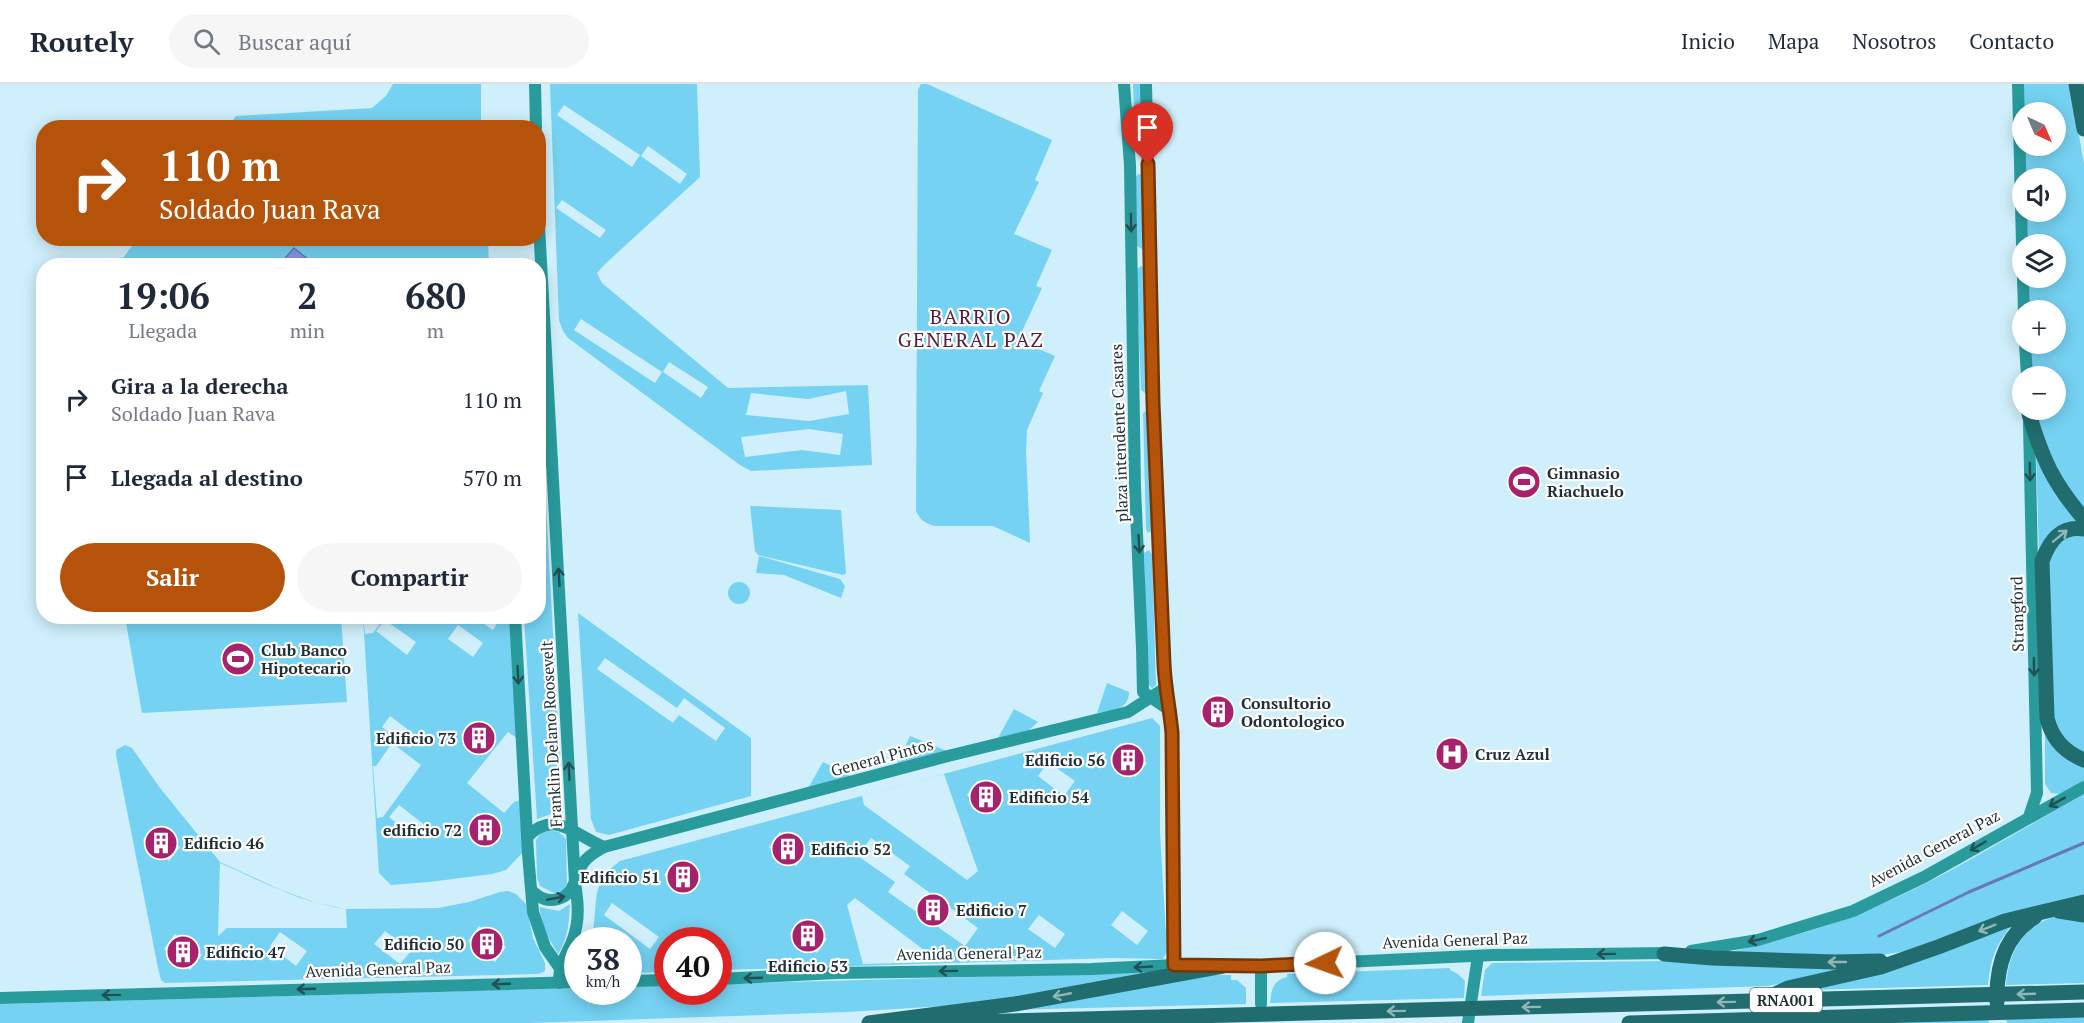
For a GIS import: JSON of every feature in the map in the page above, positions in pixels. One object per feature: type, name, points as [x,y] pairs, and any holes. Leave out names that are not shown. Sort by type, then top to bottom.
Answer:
[{"type":"highway","points":[[2076,84],[2084,129]]},
{"type":"highway","points":[[2031,420],[2038,446],[2048,469],[2061,492],[2084,519]]},
{"type":"highway","points":[[2084,529],[2064,530],[2055,537],[2037,559],[2047,718],[2042,726],[2059,744],[2084,760]]},
{"type":"highway","points":[[1762,1001],[1788,988],[1854,975],[1916,955],[2005,921],[2084,902]]},
{"type":"highway","points":[[1999,1023],[1996,999],[1998,972],[2014,934],[2025,922],[2047,911],[2084,915]]},
{"type":"highway","points":[[1664,954],[1835,962],[1872,962],[1916,955]]},
{"type":"highway","points":[[869,1023],[1015,1004],[1222,966]]},
{"type":"highway","name":"RNA001","points":[[934,1023],[2084,992]]},
{"type":"highway","name":"RNA001","points":[[1629,1023],[2084,1010]]},
{"type":"highway","points":[[1762,1019],[1781,1023]]},
{"type":"street","points":[[535,84],[536,120]]},
{"type":"street","name":"plaza intendente Casares","points":[[1124,84],[1130,165],[1133,385],[1142,648],[1141,687],[1149,698]]},
{"type":"street","points":[[1146,84],[1152,379],[1165,688],[1170,711],[1174,965]]},
{"type":"street","points":[[2018,84],[2022,234]]},
{"type":"street","name":"Franklin Delano Roosevelt","points":[[546,352],[578,918],[573,938],[559,967],[559,983]]},
{"type":"street","name":"Strangford","points":[[2029,420],[2037,559]]},
{"type":"street","points":[[546,461],[552,460]]},
{"type":"street","name":"Franklin Delano Roosevelt","points":[[514,624],[533,912],[538,932],[549,956],[559,967]]},
{"type":"street","name":"General Pintos","points":[[532,891],[542,898],[554,900],[566,896],[575,883],[584,862],[604,848],[948,756],[1128,712],[1165,688]]},
{"type":"street","points":[[1149,698],[1170,711]]},
{"type":"street","points":[[2029,818],[2037,793],[2042,726]]},
{"type":"street","name":"Avenida General Paz","points":[[732,978],[837,973],[1092,969],[1174,965],[1261,966],[1478,956],[1664,954],[1702,950],[1758,940],[1853,911],[1924,878],[2084,787]]},
{"type":"street","points":[[527,837],[543,825],[553,824],[572,830],[604,848]]},
{"type":"street","points":[[1468,1023],[1478,956]]},
{"type":"street","points":[[1261,966],[1261,1004]]},
{"type":"street","name":"Avenida General Paz","points":[[0,998],[564,983]]},
{"type":"shaded area","points":[[393,84],[481,84],[481,120],[233,120],[236,116],[372,108],[386,96]]},
{"type":"shaded area","points":[[550,84],[697,84],[700,177],[597,273],[602,283],[728,388],[868,385],[872,465],[751,471],[568,338],[559,320]],"holes":[[[564,105],[640,155],[632,167],[557,115]],[[648,146],[687,174],[680,184],[641,156]],[[562,200],[606,230],[600,238],[556,208]],[[581,319],[662,372],[655,383],[574,330]],[[669,362],[708,387],[701,398],[663,372]],[[846,391],[849,414],[809,421],[746,415],[751,393],[808,399]],[[809,429],[843,434],[840,455],[802,450],[745,457],[741,437]]]},
{"type":"shaded area","points":[[921,84],[927,84],[1052,140],[1035,180],[1039,182],[1014,234],[1052,250],[1036,286],[1042,288],[1018,340],[1055,356],[1039,391],[1043,393],[1027,430],[1030,543],[993,526],[934,526],[923,521],[916,511],[918,90]]},
{"type":"shaded area","points":[[1133,84],[1141,84],[1139,109],[1134,106]]},
{"type":"shaded area","points":[[2024,84],[2070,84],[2084,164],[2084,511],[2052,467],[2038,420],[2066,420],[2066,366],[2032,366],[2031,354],[2066,354],[2066,300],[2030,300],[2029,288],[2066,288],[2066,234],[2028,234],[2027,222],[2066,222],[2066,168],[2026,168],[2025,156],[2066,156],[2066,102],[2024,102]]},
{"type":"shaded area","points":[[1138,174],[1142,175],[1145,246],[1142,249],[1137,246],[1135,178]]},
{"type":"shaded area","points":[[132,246],[488,246],[489,258],[123,258]]},
{"type":"shaded area","points":[[294,248],[306,258],[285,258]]},
{"type":"shaded area","points":[[1141,266],[1145,269],[1148,392],[1145,393],[1141,390],[1136,270]]},
{"type":"shaded area","points":[[1147,409],[1153,530],[1148,533],[1146,529],[1143,414]]},
{"type":"shaded area","points":[[2036,453],[2082,522],[2039,552]]},
{"type":"shaded area","points":[[546,505],[563,815],[551,814],[537,819],[524,624],[546,624]]},
{"type":"shaded area","points":[[750,506],[841,510],[846,573],[843,575],[758,555],[755,551]]},
{"type":"shaded area","points":[[2084,535],[2084,755],[2064,741],[2052,717],[2048,562],[2052,550],[2066,536]]},
{"type":"shaded area","points":[[1149,550],[1152,555],[1156,685],[1152,688],[1148,684],[1144,553]]},
{"type":"shaded area","points":[[759,556],[840,579],[845,586],[841,598],[784,575],[756,573]]},
{"type":"shaded area","points":[[739,582],[747,585],[750,593],[747,601],[739,604],[731,601],[728,593],[731,585]]},
{"type":"shaded area","points":[[578,613],[751,738],[751,796],[609,835],[596,832],[591,819]],"holes":[[[605,658],[677,708],[684,698],[725,728],[716,741],[679,715],[673,723],[597,669]]]},
{"type":"shaded area","name":"Club Banco Hipotecario","points":[[126,624],[341,624],[347,702],[142,713]]},
{"type":"shaded area","points":[[363,624],[365,634],[373,633],[382,624],[376,631],[407,655],[416,642],[391,624],[484,624],[493,630],[496,624],[511,624],[523,852],[506,870],[492,874],[391,885],[379,873]],"holes":[[[458,625],[483,643],[473,657],[448,639]],[[390,716],[418,737],[410,748],[382,727]],[[471,722],[497,741],[486,755],[461,735]],[[508,732],[517,738],[520,800],[514,802],[504,813],[467,783]],[[392,743],[421,765],[383,817],[377,818],[373,766],[376,766]],[[399,805],[426,826],[416,839],[389,817]],[[478,813],[503,832],[492,847],[467,828]]]},
{"type":"shaded area","points":[[1107,683],[1129,692],[1128,698],[1119,708],[1097,713]]},
{"type":"shaded area","points":[[1014,709],[1038,722],[1028,731],[998,738]]},
{"type":"shaded area","points":[[1152,718],[1160,726],[1160,833],[1167,951],[1163,959],[1113,958],[732,970],[732,927],[654,927],[654,933],[612,903],[604,915],[620,927],[593,927],[596,897],[603,879],[620,861]],"holes":[[[1120,743],[1147,763],[1136,777],[1110,758]],[[1048,762],[1075,781],[1064,796],[1038,776]],[[944,774],[978,871],[967,880],[864,805],[862,796]],[[977,781],[1004,800],[994,814],[967,795]],[[780,832],[806,852],[796,866],[769,847]],[[871,838],[910,866],[904,874],[978,928],[965,946],[888,892],[895,882],[858,856]],[[674,861],[701,879],[691,893],[664,875]],[[855,898],[940,962],[863,964],[847,905]],[[1122,911],[1148,931],[1137,945],[1111,925]],[[1039,915],[1065,934],[1055,948],[1028,929]],[[800,919],[827,939],[817,953],[790,934]]]},
{"type":"shaded area","points":[[2045,735],[2056,749],[2084,766],[2084,781],[2060,794],[2051,793],[2045,784]]},
{"type":"shaded area","points":[[910,736],[947,751],[896,766]]},
{"type":"shaded area","points":[[125,745],[132,748],[160,788],[220,862],[281,890],[315,902],[282,891],[220,863],[218,936],[227,928],[347,928],[346,909],[438,908],[508,891],[516,894],[526,904],[533,938],[545,963],[545,971],[539,974],[165,983],[161,980],[158,968],[116,750]],"holes":[[[154,826],[180,847],[169,861],[143,840]],[[479,926],[506,947],[495,962],[468,941]],[[385,931],[411,951],[400,964],[374,944]],[[280,932],[307,951],[296,966],[270,946]],[[175,934],[202,955],[190,970],[164,949]]]},
{"type":"shaded area","points":[[823,762],[849,774],[849,777],[807,790]]},
{"type":"shaded area","points":[[2084,794],[2084,897],[1913,950],[1863,958],[1726,953],[1806,932],[1883,904],[1971,859]]},
{"type":"shaded area","points":[[548,830],[559,832],[566,839],[567,884],[563,891],[554,893],[540,886],[537,878],[536,840],[541,833]]},
{"type":"shaded area","points":[[570,904],[568,927],[564,927],[564,941],[558,954],[545,932],[539,907],[559,911]]},
{"type":"shaded area","points":[[2054,917],[2084,921],[2084,983],[2006,985],[2010,963],[2019,943],[2034,927]]},
{"type":"shaded area","points":[[2012,925],[1995,953],[1988,985],[1806,990]]},
{"type":"shaded area","points":[[642,943],[650,949],[654,944],[654,972],[642,973]]},
{"type":"shaded area","points":[[1664,961],[1867,966],[1767,986],[1481,996],[1485,970],[1492,963]]},
{"type":"shaded area","points":[[1450,968],[1465,981],[1464,998],[1270,1003],[1274,987],[1278,981],[1287,977],[1287,974]]},
{"type":"shaded area","points":[[1154,972],[977,1004],[847,1012],[531,1023],[0,1023],[0,1004],[564,988],[564,1005],[642,1005],[642,986],[654,985],[654,1005],[732,1005],[732,984]]},
{"type":"shaded area","points":[[1213,975],[1231,975],[1231,980],[1237,980],[1246,988],[1246,1004],[1002,1010]]},
{"type":"shaded area","points":[[2084,1016],[2084,1023],[2007,1023],[2006,1017]]},
{"type":"shaded area","points":[[1988,1018],[1989,1023],[1808,1023]]},
{"type":"waterway","points":[[1879,936],[1969,892],[2084,843]]},
{"type":"place","name":"Gimnasio Riachuelo","points":[[1524,482]]},
{"type":"place","name":"Club Banco Hipotecario","points":[[238,659]]},
{"type":"place","name":"Consultorio Odontologico","points":[[1218,712]]},
{"type":"place","name":"Edificio 73","points":[[479,738]]},
{"type":"place","name":"Cruz Azul","points":[[1452,754]]},
{"type":"place","name":"Edificio 56","points":[[1128,760]]},
{"type":"place","name":"Edificio 54","points":[[986,797]]},
{"type":"place","name":"edificio 72","points":[[485,830]]},
{"type":"place","name":"Edificio 46","points":[[161,843]]},
{"type":"place","name":"Edificio 52","points":[[788,849]]},
{"type":"place","name":"Edificio 51","points":[[683,877]]},
{"type":"place","name":"Edificio 7","points":[[933,910]]},
{"type":"place","name":"Edificio 53","points":[[808,936]]},
{"type":"place","name":"Edificio 50","points":[[487,944]]},
{"type":"place","name":"Edificio 47","points":[[183,952]]},
{"type":"district","name":"BARRIO GENERAL PAZ","points":[[971,328]]},
{"type":"route","points":[[1148,164],[1153,403],[1165,688],[1172,733],[1171,838],[1174,965],[1261,966],[1325,963]]}]
